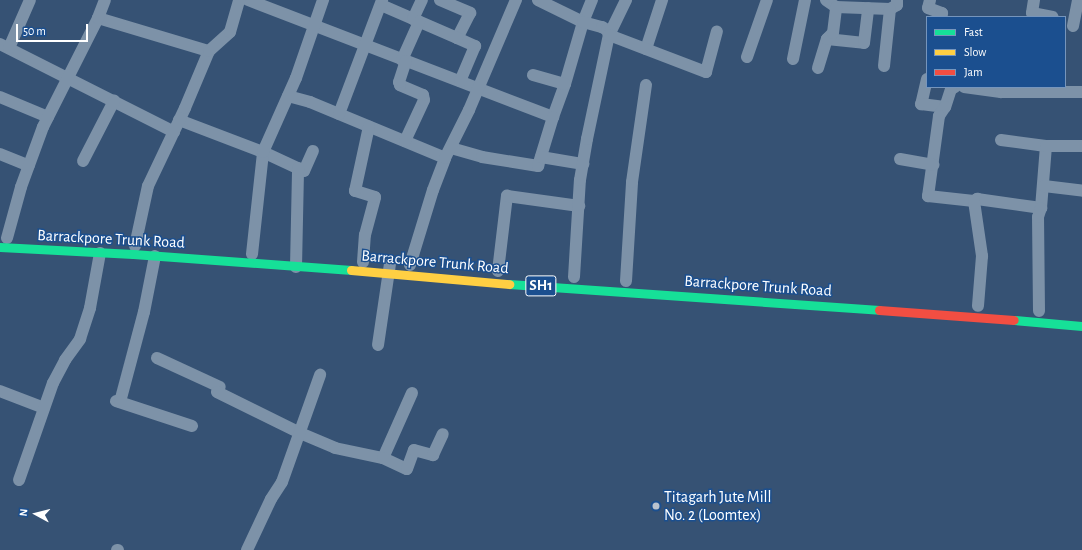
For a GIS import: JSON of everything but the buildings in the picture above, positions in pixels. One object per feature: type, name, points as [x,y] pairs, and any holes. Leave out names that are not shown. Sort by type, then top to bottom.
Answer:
[{"type":"main road","name":"Barrackpore Trunk Road","points":[[2,241],[100,253],[401,266]]},
{"type":"main road","name":"Barrackpore Trunk Road","points":[[2,241],[135,246],[252,254],[297,262],[363,262],[401,266],[537,286],[735,299],[1082,326]]},
{"type":"street","points":[[30,0],[4,46],[174,132]]},
{"type":"street","points":[[2,241],[48,117],[66,78],[98,18],[105,0]]},
{"type":"street","points":[[135,246],[148,186],[174,132],[209,51],[230,32],[239,0]]},
{"type":"street","points":[[248,0],[553,117]]},
{"type":"street","points":[[252,254],[263,152],[288,96],[315,26],[323,0]]},
{"type":"street","points":[[405,141],[424,100],[423,95],[417,91],[400,86],[399,82],[422,0]]},
{"type":"street","points":[[440,0],[470,13],[457,38]]},
{"type":"street","points":[[378,345],[401,266],[445,158],[452,148],[516,0]]},
{"type":"street","points":[[538,0],[552,3],[583,22],[607,30],[609,35],[706,72],[717,31]]},
{"type":"street","points":[[452,148],[482,157],[538,166],[565,84],[583,22],[592,0]]},
{"type":"street","points":[[574,277],[582,164],[606,46],[609,35],[626,0]]},
{"type":"street","points":[[646,49],[662,0]]},
{"type":"street","points":[[747,57],[767,0]]},
{"type":"street","points":[[793,59],[805,0]]},
{"type":"street","points":[[930,0],[928,8],[942,13],[941,16]]},
{"type":"street","points":[[1034,0],[1031,15],[1042,16]]},
{"type":"street","points":[[1073,27],[1078,0]]},
{"type":"street","points":[[339,114],[381,2],[416,21],[475,46],[460,81]]},
{"type":"street","points":[[818,68],[827,38],[832,33],[831,3],[868,8],[894,5],[884,66]]},
{"type":"street","points":[[827,38],[864,43],[868,8]]},
{"type":"street","points":[[98,18],[209,51]]},
{"type":"street","points":[[533,75],[565,84]]},
{"type":"street","points":[[926,83],[921,104],[945,107]]},
{"type":"street","points":[[626,281],[632,182],[646,85]]},
{"type":"street","points":[[953,88],[951,89],[945,107],[939,116],[928,196],[1041,208]]},
{"type":"street","points":[[971,88],[1000,92],[1064,90],[1082,92]]},
{"type":"street","points":[[288,96],[310,102],[445,158]]},
{"type":"street","points":[[0,97],[48,117]]},
{"type":"street","points":[[83,161],[114,101]]},
{"type":"street","points":[[179,120],[263,152],[304,171],[313,151]]},
{"type":"street","points":[[363,262],[365,235],[376,197],[355,191],[369,126]]},
{"type":"street","points":[[1001,140],[1046,146],[1082,146]]},
{"type":"street","points":[[1039,311],[1038,217],[1041,208],[1044,186],[1046,146]]},
{"type":"street","points":[[0,154],[30,166]]},
{"type":"street","points":[[541,157],[582,164]]},
{"type":"street","points":[[900,159],[933,165]]},
{"type":"street","points":[[297,262],[298,168]]},
{"type":"street","points":[[1044,186],[1082,191]]},
{"type":"street","points":[[498,271],[507,196],[579,206]]},
{"type":"street","points":[[974,201],[982,256],[978,306]]},
{"type":"street","points":[[19,480],[54,383],[65,360],[80,339],[90,308],[100,253]]},
{"type":"street","points":[[155,256],[144,312],[118,402],[192,426]]},
{"type":"street","points":[[157,358],[300,433],[335,448],[383,458],[407,469],[414,450],[433,455],[443,434]]},
{"type":"street","points":[[247,550],[271,499],[282,482],[320,375]]},
{"type":"street","points":[[0,391],[44,408]]},
{"type":"street","points":[[383,458],[412,393]]},
{"type":"traffic: fast","points":[[0,247],[133,254],[351,270]]},
{"type":"traffic: fast","points":[[509,284],[879,310]]},
{"type":"traffic: fast","points":[[1014,320],[1082,326]]},
{"type":"traffic: slow","points":[[351,270],[509,284]]},
{"type":"traffic: jam","points":[[879,310],[1014,320]]},
{"type":"place","name":"Titagarh Jute Mill No. 2 (Loomtex)","points":[[656,506]]}]
